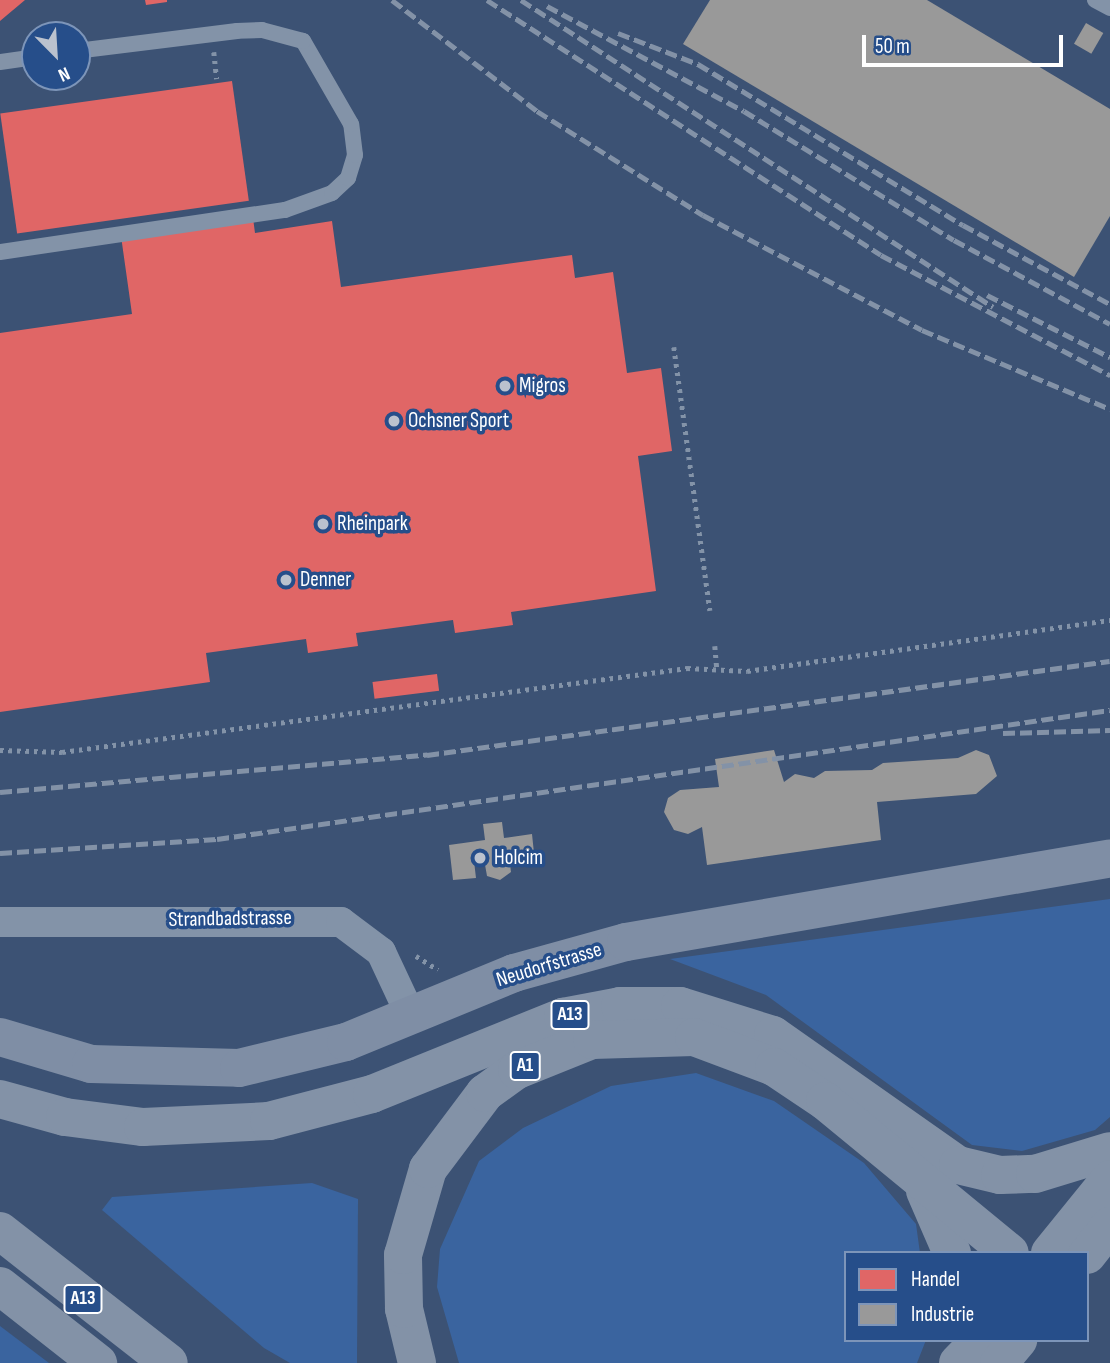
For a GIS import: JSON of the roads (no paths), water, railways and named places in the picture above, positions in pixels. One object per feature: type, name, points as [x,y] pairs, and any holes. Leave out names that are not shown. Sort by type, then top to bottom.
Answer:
[{"type":"highway","name":"A13","points":[[0,1100],[130,1126],[269,1121],[372,1094],[563,1017],[620,1006],[680,1006],[736,1019],[783,1040],[958,1165],[1016,1176],[1067,1168],[1110,1151]]},
{"type":"highway","name":"A1","points":[[417,1363],[404,1308],[403,1255],[428,1168],[485,1093],[566,1048],[653,1034],[735,1049],[825,1101],[920,1182],[1007,1251]]},
{"type":"highway","points":[[1052,1251],[1110,1179]]},
{"type":"highway","name":"A1","points":[[920,1182],[951,1251]]},
{"type":"highway","name":"A13","points":[[0,1231],[169,1363]]},
{"type":"highway","name":"A13","points":[[0,1286],[97,1363]]},
{"type":"highway","points":[[942,1363],[948,1342]]},
{"type":"highway","points":[[958,1363],[978,1342]]},
{"type":"highway","points":[[999,1363],[1016,1342]]},
{"type":"main road","name":"Neudorfstrasse","points":[[0,1037],[91,1064],[197,1071],[285,1060],[514,973],[625,943],[1110,858]]},
{"type":"street","name":"Strandbadstrasse","points":[[0,922],[341,922],[381,952],[410,1014]]},
{"type":"lane","points":[[1095,0],[1110,8]]},
{"type":"lane","points":[[0,252],[285,210],[332,193],[348,178],[355,155],[351,124],[303,41],[262,30],[91,49]]},
{"type":"lane","points":[[0,62],[21,59]]},
{"type":"railway","points":[[392,0],[537,111],[703,215],[922,330],[1110,409]]},
{"type":"railway","points":[[487,0],[881,255],[1110,375]]},
{"type":"railway","points":[[521,0],[993,307]]},
{"type":"railway","points":[[547,6],[744,111],[954,240],[1110,324]]},
{"type":"railway","points":[[618,33],[698,64],[963,225],[1110,304]]},
{"type":"railway","points":[[987,295],[1110,357]]},
{"type":"railway","points":[[0,792],[427,755],[1110,661]]},
{"type":"railway","points":[[0,853],[217,839],[1110,710]]},
{"type":"railway","points":[[1003,733],[1110,730]]},
{"type":"place","name":"Migros","points":[[505,386]]},
{"type":"place","name":"Ochsner Sport","points":[[394,421]]},
{"type":"place","name":"Rheinpark","points":[[323,524]]},
{"type":"place","name":"Denner","points":[[286,580]]},
{"type":"place","name":"Holcim","points":[[480,858]]}]
